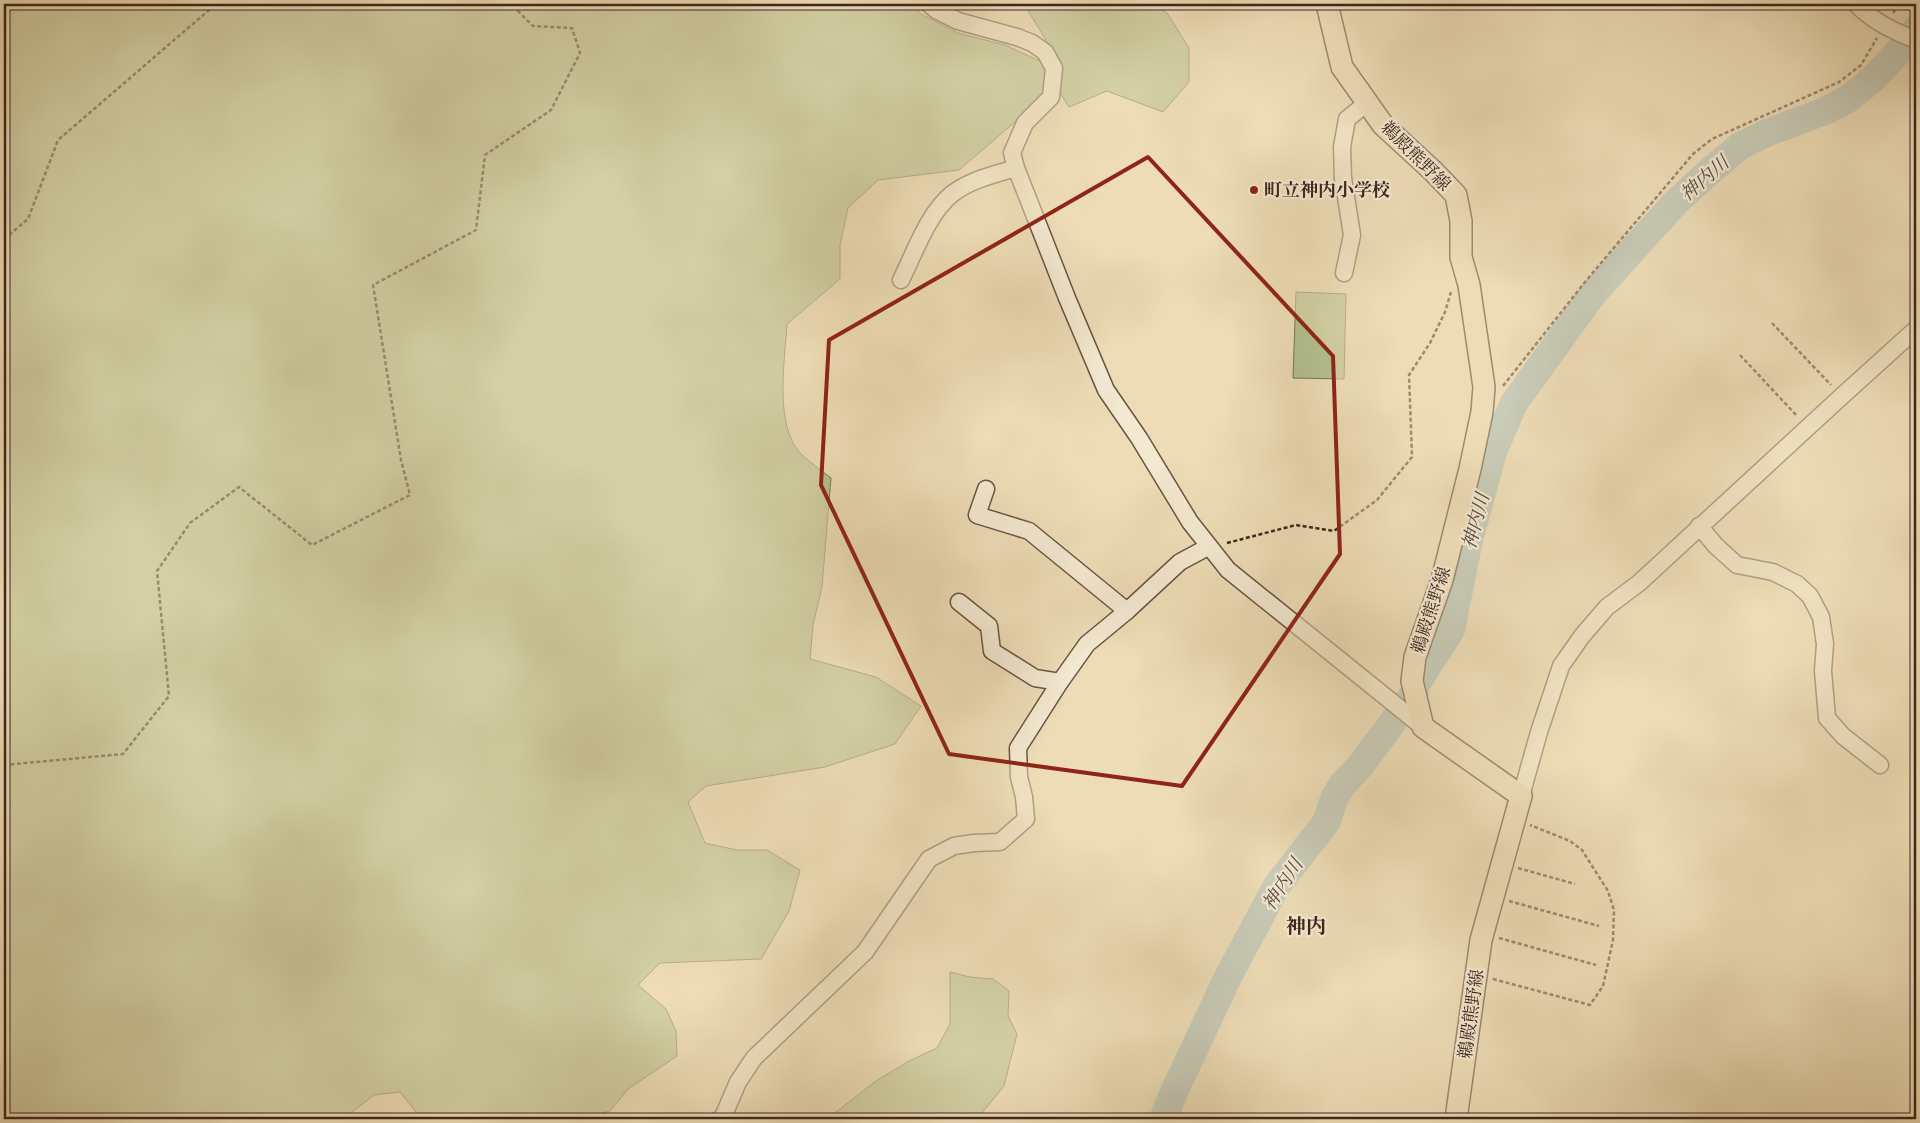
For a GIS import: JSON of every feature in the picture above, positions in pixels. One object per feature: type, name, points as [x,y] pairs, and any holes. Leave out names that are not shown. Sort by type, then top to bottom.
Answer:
[{"type":"main road","name":"鵜殿熊野線","points":[[1327,4],[1342,67],[1383,125],[1456,195],[1461,221],[1461,257],[1469,285],[1484,386],[1482,412],[1470,470],[1442,580],[1414,657],[1412,681],[1423,727]]},
{"type":"main road","points":[[1423,727],[1520,796]]},
{"type":"main road","name":"鵜殿熊野線","points":[[1456,1119],[1483,933],[1520,796]]},
{"type":"street","points":[[929,4],[936,10],[958,21],[1032,43],[1045,52],[1054,68],[1051,97],[1025,123],[1012,153],[1016,168],[1064,291],[1106,390],[1139,438],[1190,522],[1208,548],[1228,570],[1423,727]]},
{"type":"street","points":[[1856,4],[1867,15],[1884,26],[1916,40]]},
{"type":"street","points":[[1344,273],[1352,235],[1343,178],[1342,147],[1347,118],[1367,103]]},
{"type":"street","points":[[901,280],[932,219],[952,194],[974,182],[1016,168]]},
{"type":"street","points":[[1520,796],[1561,666],[1582,636],[1607,607],[1639,582],[1916,330]]},
{"type":"street","points":[[986,489],[977,514],[1029,531],[1127,611]]},
{"type":"street","points":[[1699,526],[1716,546],[1737,565],[1772,572],[1797,584],[1810,596],[1821,618],[1824,635],[1823,671],[1827,718],[1843,736],[1880,765]]},
{"type":"street","points":[[720,1119],[723,1117],[738,1082],[754,1058],[865,952],[929,859],[954,846],[1000,842],[1026,819],[1024,797],[1019,777],[1018,748],[1060,682],[1087,644],[1127,611],[1180,562],[1208,548]]},
{"type":"street","points":[[959,602],[989,626],[992,651],[1034,678],[1060,682]]},
{"type":"path","points":[[4,239],[28,219],[58,140],[216,4]]},
{"type":"path","points":[[4,766],[123,754],[169,696],[157,571],[190,523],[239,487],[312,545],[410,495],[401,460],[373,285],[476,230],[484,154],[551,110],[580,53],[572,28],[532,26],[511,4]]},
{"type":"path","points":[[1500,389],[1585,282],[1693,154],[1712,139],[1839,82],[1861,65],[1884,26]]},
{"type":"path","points":[[1208,548],[1296,525],[1334,531],[1377,500],[1412,457],[1409,374],[1430,343],[1441,320],[1453,284]]},
{"type":"path","points":[[1772,323],[1842,396]]},
{"type":"path","points":[[1740,355],[1808,427]]},
{"type":"path","points":[[1476,974],[1590,1005],[1603,986],[1613,940],[1614,910],[1608,891],[1582,850],[1570,841],[1514,820]]},
{"type":"path","points":[[1502,863],[1576,884]]},
{"type":"path","points":[[1493,897],[1599,926]]},
{"type":"path","points":[[1483,933],[1596,965]]},
{"type":"highlighted area","points":[[1148,157],[1333,356],[1340,554],[1182,786],[949,754],[821,485],[829,340]]},
{"type":"green space","points":[[4,4],[912,4],[921,14],[958,33],[1005,45],[1044,63],[1047,76],[1044,97],[959,170],[878,180],[848,208],[840,245],[840,279],[787,324],[783,391],[787,426],[792,441],[800,453],[831,478],[822,587],[813,625],[810,659],[876,677],[921,706],[895,744],[825,767],[706,786],[688,802],[705,843],[737,850],[767,850],[800,870],[789,911],[761,959],[660,963],[638,985],[666,1009],[676,1031],[677,1056],[628,1089],[610,1111],[579,1119],[427,1119],[420,1117],[400,1092],[374,1095],[343,1119],[4,1119]]},
{"type":"green space","points":[[1024,4],[1151,4],[1167,13],[1189,48],[1189,82],[1163,112],[1107,91],[1069,107],[1060,93],[1061,65]]},
{"type":"green space","points":[[1296,292],[1346,294],[1344,379],[1293,378]]},
{"type":"green space","points":[[950,972],[970,977],[993,979],[1009,991],[1008,1016],[1017,1034],[1004,1086],[977,1119],[827,1119],[876,1081],[909,1061],[937,1048],[950,1024]]},
{"type":"waterway","name":"神内川","points":[[1163,1119],[1228,977],[1276,887],[1327,821],[1334,799],[1342,785],[1361,765],[1415,692],[1415,686],[1451,630],[1469,540],[1493,452],[1514,403],[1592,295],[1675,203],[1740,146],[1769,132],[1825,111],[1848,99],[1873,79],[1908,41],[1916,29]]},
{"type":"place","name":"町立神内小学校","points":[[1254,190]]},
{"type":"district","name":"神内","points":[[1306,926]]}]
